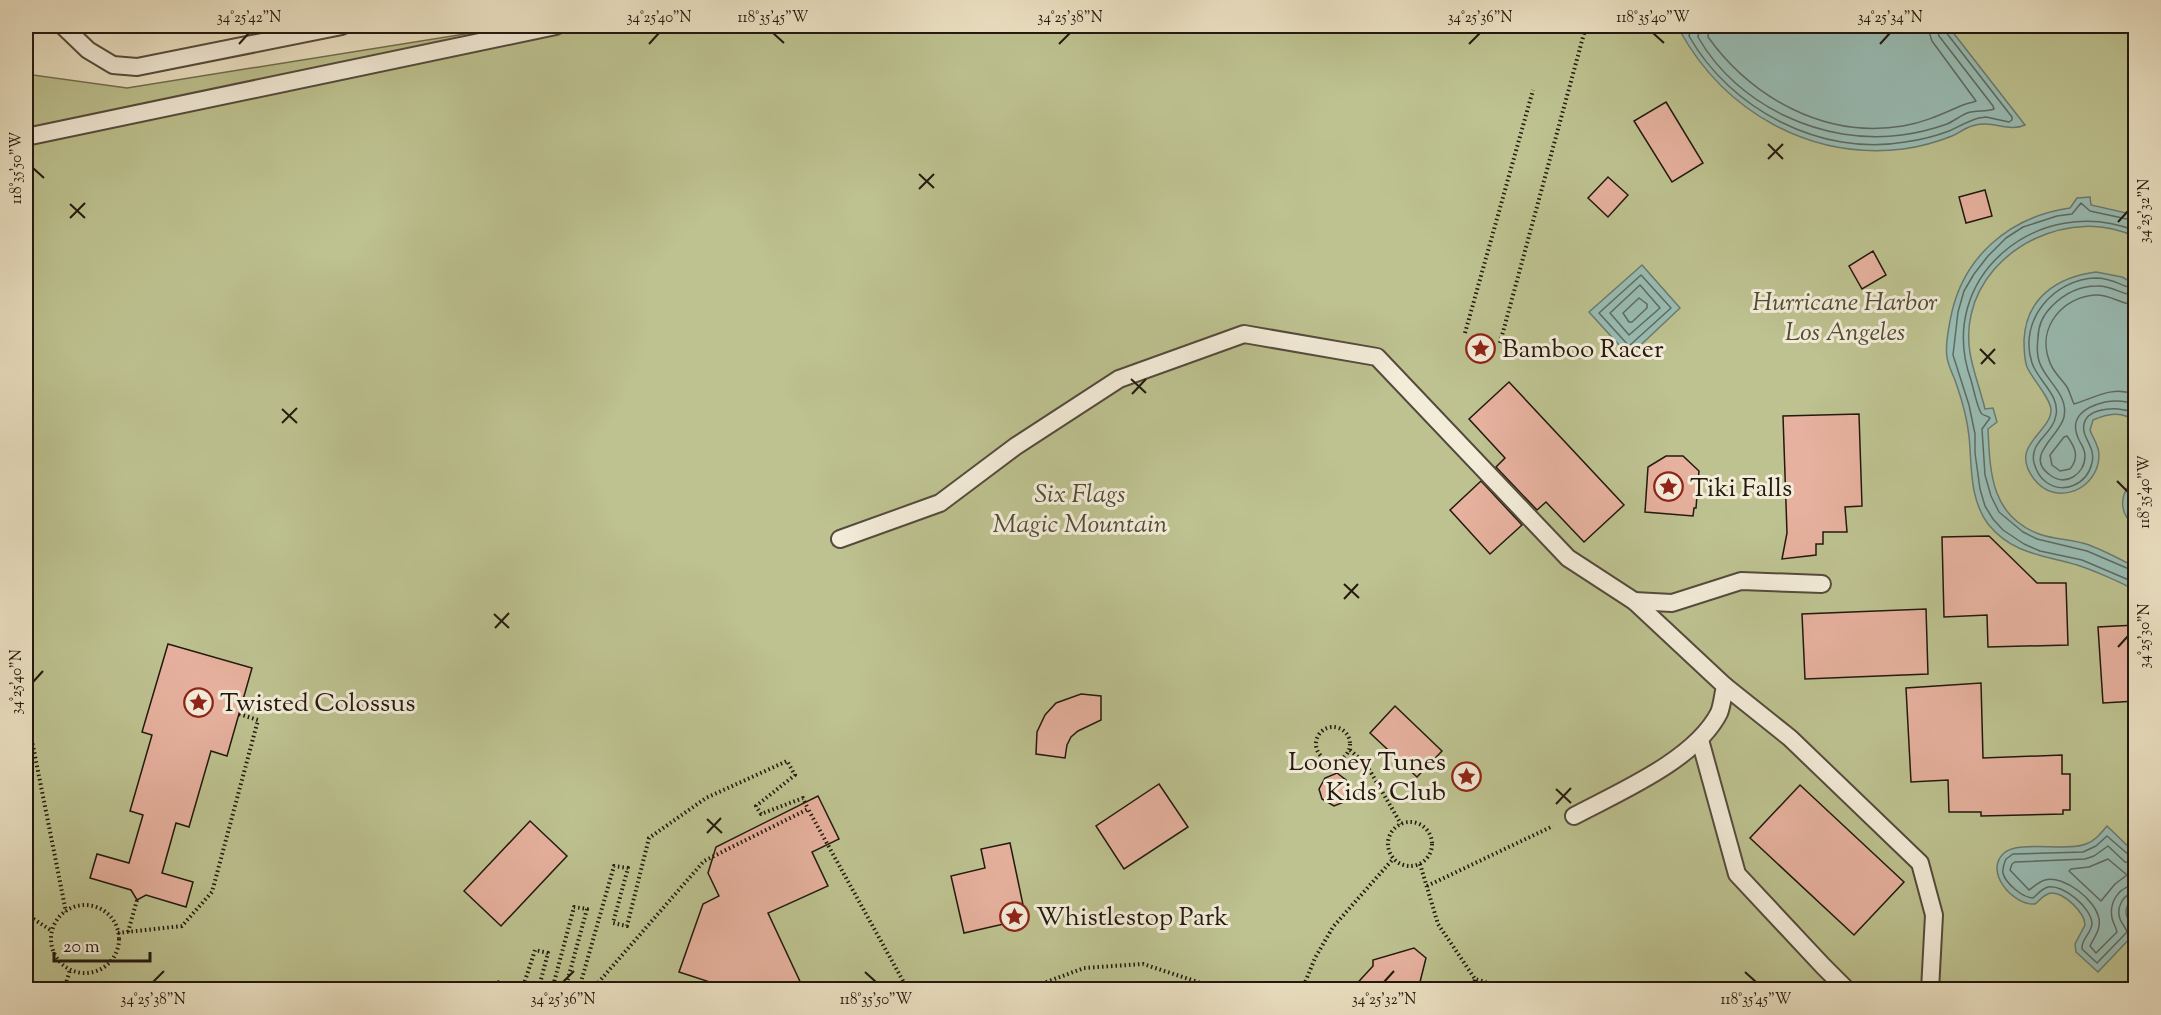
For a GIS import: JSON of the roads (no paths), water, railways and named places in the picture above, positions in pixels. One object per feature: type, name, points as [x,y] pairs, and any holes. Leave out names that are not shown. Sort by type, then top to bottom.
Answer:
[{"type":"lane","points":[[63,26],[88,50],[113,65],[137,67],[342,26]]},
{"type":"lane","points":[[26,137],[556,26]]},
{"type":"lane","points":[[840,539],[940,503],[1016,446],[1119,379],[1244,334],[1377,357],[1568,558],[1634,601],[1725,686],[1790,738],[1920,863],[1934,915],[1930,990]]},
{"type":"lane","points":[[1634,601],[1672,603],[1740,581],[1822,584]]},
{"type":"lane","points":[[1574,816],[1657,772],[1700,740],[1719,712],[1725,686]]},
{"type":"lane","points":[[1700,740],[1737,874],[1848,990]]},
{"type":"water","points":[[1691,26],[1948,26],[2025,125],[2012,128],[1979,124],[1922,146],[1903,149],[1869,150],[1835,147],[1803,138],[1746,107],[1721,85],[1699,60],[1680,31]]},
{"type":"water","points":[[2090,197],[2091,205],[2135,215],[2135,237],[2111,229],[2085,226],[2060,230],[2035,238],[2013,252],[1994,269],[1980,291],[1971,315],[1970,351],[1985,409],[1993,408],[1997,422],[1988,429],[1992,477],[2002,504],[2023,526],[2039,534],[2089,545],[2135,567],[2135,590],[2083,567],[2018,548],[1997,534],[1988,524],[1974,493],[1967,423],[1946,352],[1948,330],[1956,298],[1976,260],[2008,231],[2047,213],[2070,208],[2077,198]]},
{"type":"water","points":[[1642,265],[1680,308],[1629,356],[1589,312]]},
{"type":"water","points":[[2096,272],[2122,277],[2135,284],[2135,422],[2125,416],[2115,414],[2093,420],[2090,430],[2099,455],[2092,477],[2075,491],[2053,492],[2043,488],[2027,467],[2028,448],[2045,426],[2051,410],[2048,400],[2026,364],[2024,340],[2026,325],[2037,301],[2046,292],[2069,279]]},
{"type":"water","points":[[2135,480],[2135,526],[2129,521],[2123,509],[2123,496]]},
{"type":"water","points":[[2107,826],[2135,853],[2135,897],[2128,905],[2126,912],[2135,928],[2135,933],[2098,972],[2076,952],[2075,944],[2085,925],[2082,915],[2073,904],[2062,896],[2051,893],[2035,904],[2018,900],[2004,886],[1997,869],[1998,861],[2004,853],[2011,849],[2078,846],[2092,841]]},
{"type":"place","name":"Bamboo Racer","points":[[1481,348]]},
{"type":"place","name":"Tiki Falls","points":[[1669,487]]},
{"type":"place","name":"Twisted Colossus","points":[[199,702]]},
{"type":"place","name":"Looney Tunes Kids' Club","points":[[1467,776]]},
{"type":"place","name":"Whistlestop Park","points":[[1015,916]]},
{"type":"park label","name":"Hurricane Harbor Los Angeles","points":[[1845,316]]},
{"type":"park label","name":"Six Flags Magic Mountain","points":[[1080,508]]}]
